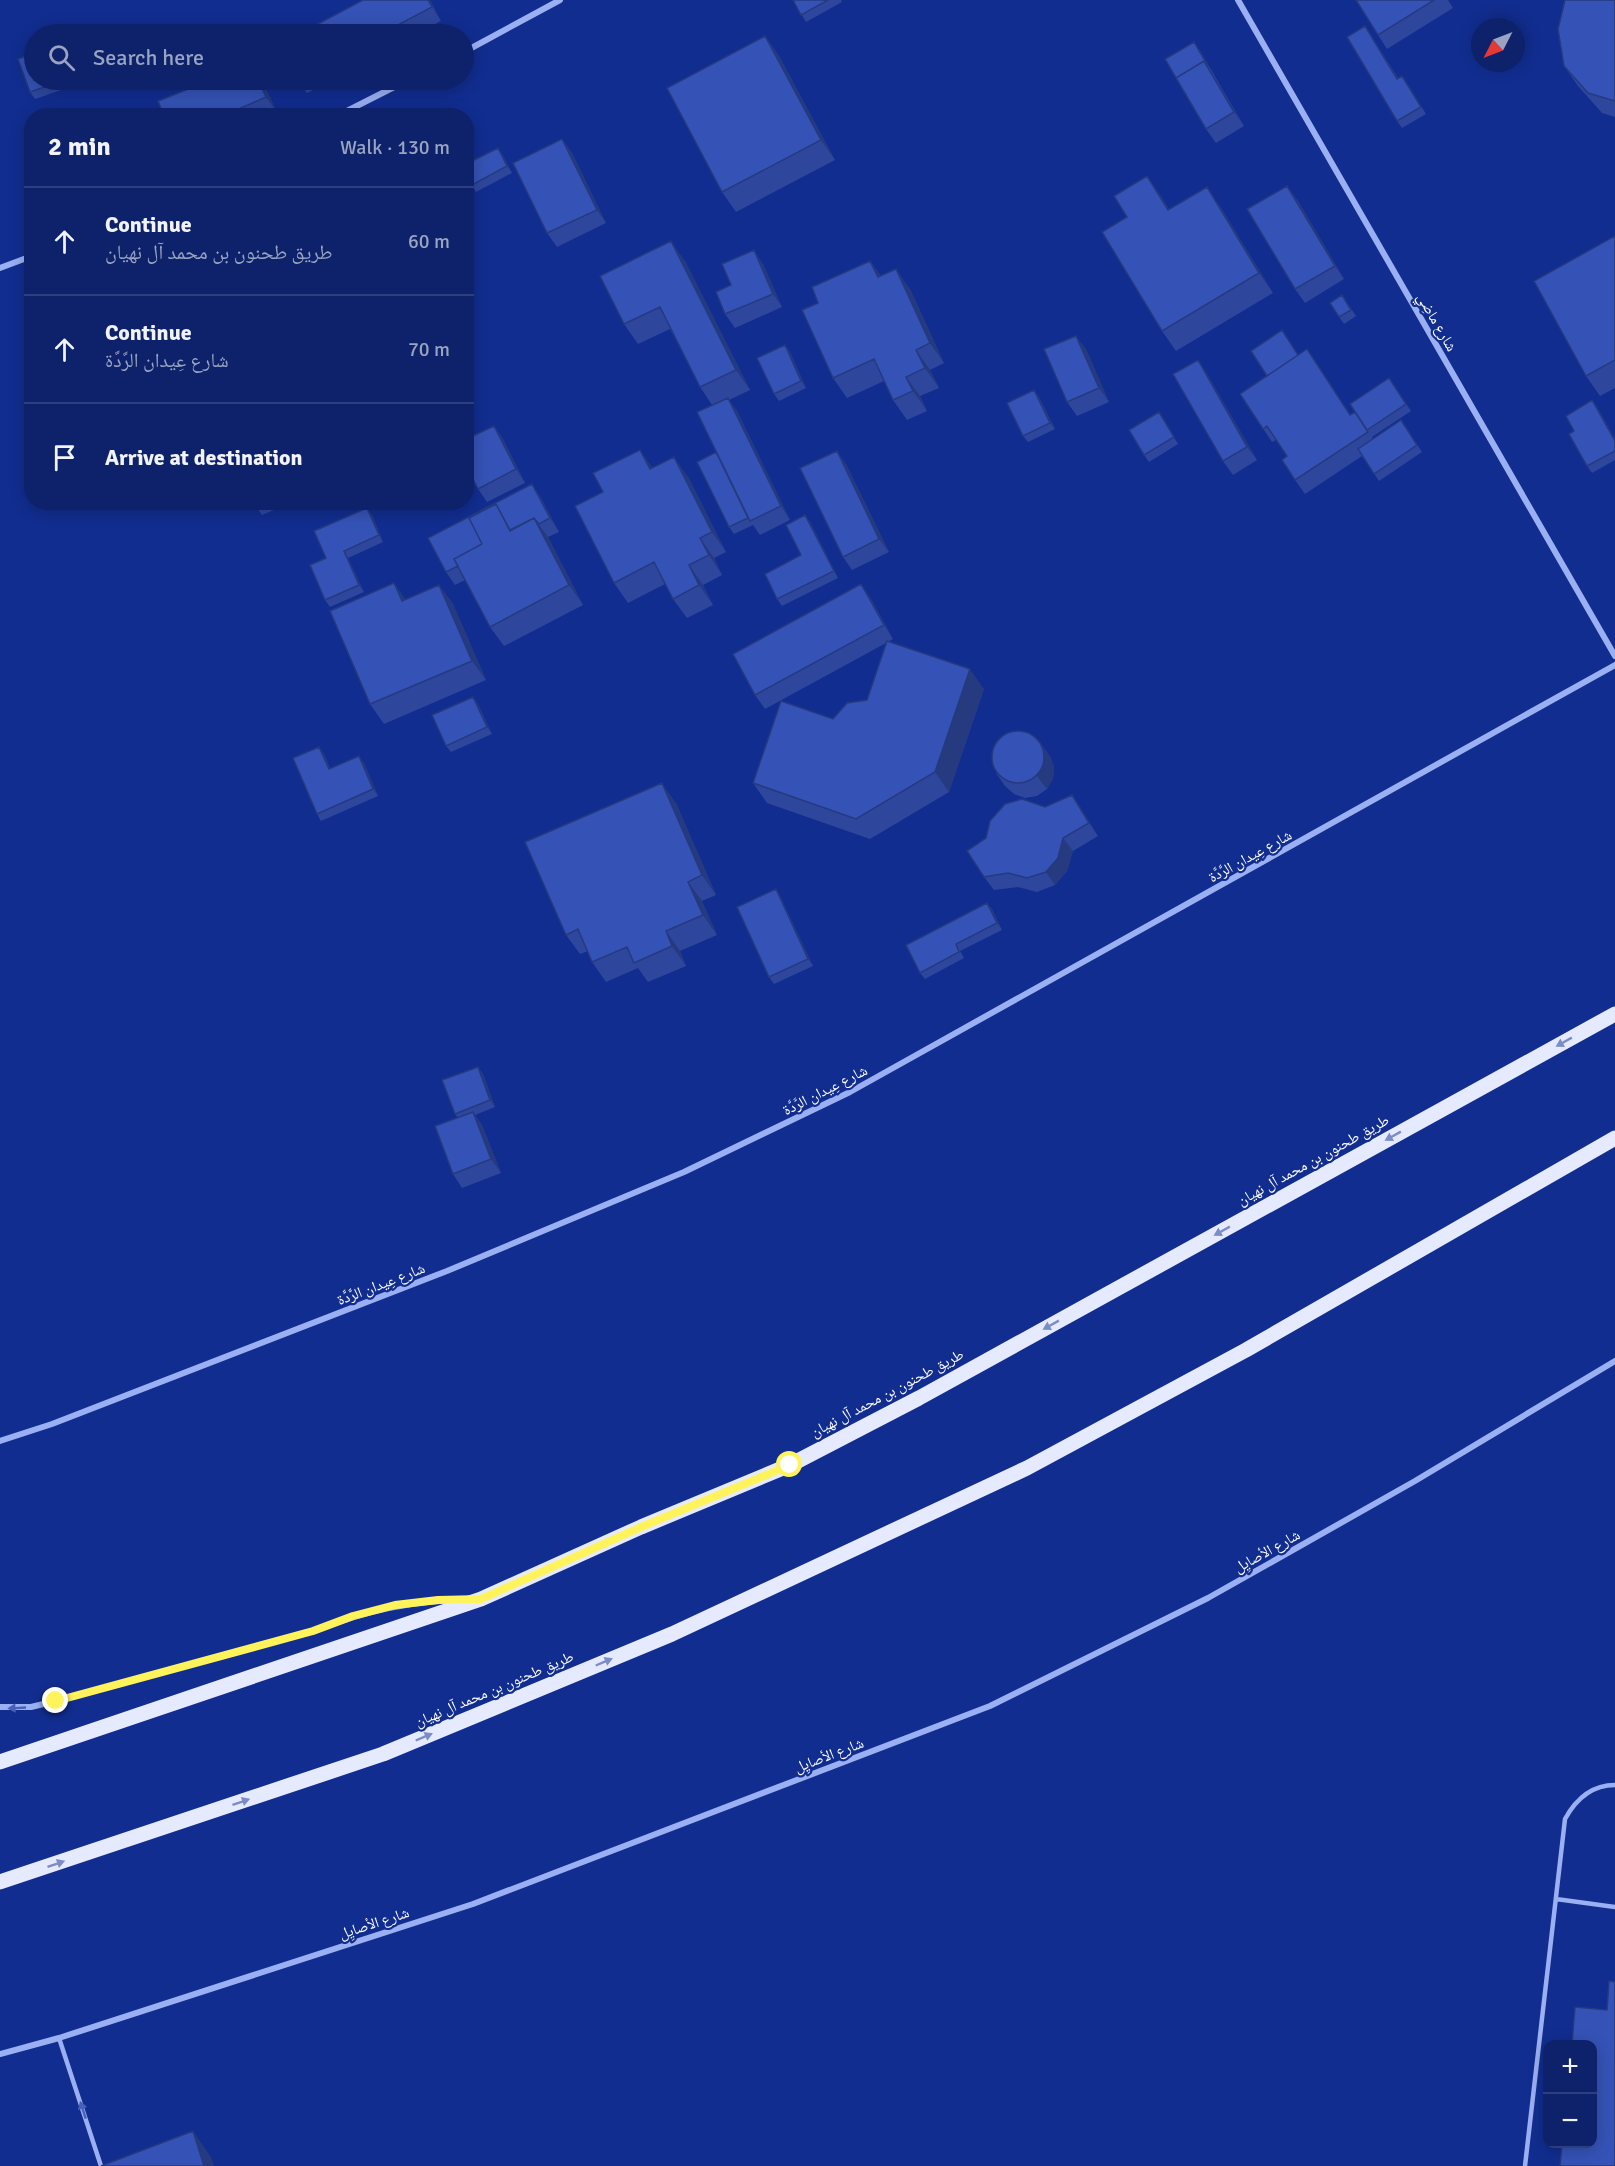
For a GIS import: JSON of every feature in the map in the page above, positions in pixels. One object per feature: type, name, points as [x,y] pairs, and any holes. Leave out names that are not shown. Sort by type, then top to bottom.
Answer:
[{"type":"main road","name":"طريق طحنون بن محمد آل نهيان","points":[[0,1762],[481,1599],[641,1527],[790,1465],[919,1398],[1615,1014]]},
{"type":"main road","name":"طريق طحنون بن محمد آل نهيان","points":[[0,1882],[383,1754],[694,1624],[1027,1468],[1246,1350],[1615,1138]]},
{"type":"street","points":[[474,47],[560,0]]},
{"type":"street","name":"شارع ماضِي","points":[[1238,0],[1615,656]]},
{"type":"street","points":[[353,108],[388,90]]},
{"type":"street","points":[[0,268],[24,259]]},
{"type":"street","name":"شارع عِيدان الرَّدَّة","points":[[0,1440],[52,1424],[447,1271],[684,1172],[850,1092],[1615,665]]},
{"type":"street","name":"شارع الأصايِل","points":[[0,2054],[59,2038],[473,1904],[990,1706],[1208,1598],[1415,1481],[1615,1361]]},
{"type":"street","points":[[0,1707],[31,1707],[56,1701],[313,1631],[353,1616],[395,1605],[438,1600],[481,1599]]},
{"type":"lane","points":[[1525,2166],[1565,1819],[1574,1803],[1588,1792],[1604,1785],[1615,1785]]},
{"type":"lane","points":[[1556,1899],[1615,1907]]},
{"type":"lane","points":[[59,2038],[101,2166]]},
{"type":"building","points":[[363,0],[428,0],[432,7],[400,24],[318,24]]},
{"type":"building","points":[[793,0],[828,0],[801,15]]},
{"type":"building","points":[[1356,0],[1434,0],[1378,35]]},
{"type":"building","points":[[1565,0],[1615,0],[1615,101],[1588,93],[1564,66],[1558,29]]},
{"type":"building","points":[[1365,26],[1397,79],[1402,76],[1421,107],[1397,121],[1347,37]]},
{"type":"building","points":[[765,36],[821,140],[722,192],[667,88]]},
{"type":"building","points":[[1194,42],[1209,68],[1204,61],[1176,78],[1165,59]]},
{"type":"building","points":[[24,57],[24,76],[18,59]]},
{"type":"building","points":[[1204,61],[1234,112],[1206,129],[1176,78]]},
{"type":"building","points":[[186,90],[263,90],[266,97],[241,108],[161,108],[158,101]]},
{"type":"building","points":[[562,139],[597,210],[547,233],[513,163]]},
{"type":"building","points":[[498,148],[507,166],[474,184],[474,160]]},
{"type":"building","points":[[1147,176],[1168,210],[1207,187],[1259,273],[1162,331],[1102,232],[1127,217],[1114,196]]},
{"type":"building","points":[[1287,186],[1335,266],[1295,289],[1247,209]]},
{"type":"building","points":[[1615,236],[1615,360],[1586,376],[1534,281]]},
{"type":"building","points":[[671,241],[736,370],[700,387],[660,307],[624,324],[600,276]]},
{"type":"building","points":[[754,250],[773,294],[725,314],[716,292],[731,285],[722,264]]},
{"type":"building","points":[[870,261],[878,277],[896,269],[930,343],[916,350],[925,368],[906,377],[913,391],[893,400],[874,359],[833,378],[802,310],[818,303],[812,287]]},
{"type":"building","points":[[1342,295],[1351,310],[1339,317],[1330,303]]},
{"type":"building","points":[[1282,330],[1298,355],[1267,376],[1251,351]]},
{"type":"building","points":[[1076,336],[1099,388],[1067,402],[1044,349]]},
{"type":"building","points":[[785,345],[801,381],[774,394],[757,358]]},
{"type":"building","points":[[1307,349],[1350,415],[1355,412],[1368,432],[1295,480],[1282,460],[1287,456],[1267,426],[1263,429],[1240,394]]},
{"type":"building","points":[[1198,360],[1247,447],[1223,461],[1173,374]]},
{"type":"building","points":[[1389,378],[1406,404],[1367,430],[1350,404]]},
{"type":"building","points":[[1034,390],[1050,423],[1023,436],[1007,403]]},
{"type":"building","points":[[728,398],[781,506],[750,521],[697,412]]},
{"type":"building","points":[[1592,400],[1615,441],[1615,451],[1587,466],[1569,434],[1574,431],[1566,416]]},
{"type":"building","points":[[1159,412],[1174,437],[1144,455],[1129,430]]},
{"type":"building","points":[[1401,420],[1417,445],[1374,474],[1358,449]]},
{"type":"building","points":[[494,426],[516,469],[478,489],[474,481],[474,435]]},
{"type":"building","points":[[640,450],[650,469],[674,457],[712,532],[700,538],[709,555],[689,565],[699,585],[673,599],[654,562],[614,583],[575,506],[603,492],[593,473]]},
{"type":"building","points":[[837,451],[879,539],[843,557],[800,468]]},
{"type":"building","points":[[716,452],[748,518],[729,527],[697,462]]},
{"type":"building","points":[[532,484],[550,518],[539,524],[534,518],[510,530],[496,504],[469,518],[482,544],[454,559],[458,566],[446,572],[428,538]]},
{"type":"building","points":[[496,504],[510,531],[534,518],[569,585],[490,627],[454,559],[482,544],[469,518]]},
{"type":"building","points":[[362,510],[368,510],[379,535],[344,551],[359,585],[325,600],[310,565],[326,558],[314,531]]},
{"type":"building","points":[[805,515],[834,571],[777,599],[765,574],[801,555],[786,525]]},
{"type":"building","points":[[394,583],[402,601],[439,585],[472,661],[370,704],[330,611]]},
{"type":"building","points":[[861,584],[884,625],[755,695],[733,654]]},
{"type":"building","points":[[887,641],[970,669],[935,772],[856,819],[753,783],[781,701],[833,719],[847,703],[867,700]]},
{"type":"building","points":[[473,697],[487,727],[446,746],[432,715]]},
{"type":"building","points":[[1013,731],[1023,731],[1037,738],[1044,757],[1037,776],[1023,783],[1013,783],[1003,779],[996,772],[992,762],[992,752],[996,742],[1003,735]]},
{"type":"building","points":[[319,747],[329,769],[359,756],[373,789],[317,814],[293,758]]},
{"type":"building","points":[[662,783],[702,875],[688,882],[703,915],[666,931],[672,946],[634,963],[627,947],[592,962],[578,929],[566,935],[525,842]]},
{"type":"building","points":[[1072,795],[1089,823],[1063,838],[1058,858],[1046,872],[1027,878],[1008,873],[984,877],[967,851],[986,838],[990,821],[1005,804],[1022,799],[1045,807]]},
{"type":"building","points":[[776,889],[808,959],[769,977],[737,907]]},
{"type":"building","points":[[987,903],[997,923],[956,944],[959,952],[920,973],[906,945]]},
{"type":"building","points":[[478,1067],[490,1100],[455,1114],[442,1080]]},
{"type":"building","points":[[473,1112],[491,1159],[453,1174],[435,1126]]},
{"type":"building","points":[[1609,1981],[1615,1982],[1615,2166],[1560,2166],[1562,2148],[1597,2148],[1597,2040],[1572,2040],[1575,2007],[1607,2010]]},
{"type":"building","points":[[193,2131],[204,2166],[101,2166]]},
{"type":"route","points":[[56,1701],[313,1631],[353,1616],[395,1605],[438,1600],[481,1599],[641,1527],[790,1465]]}]
